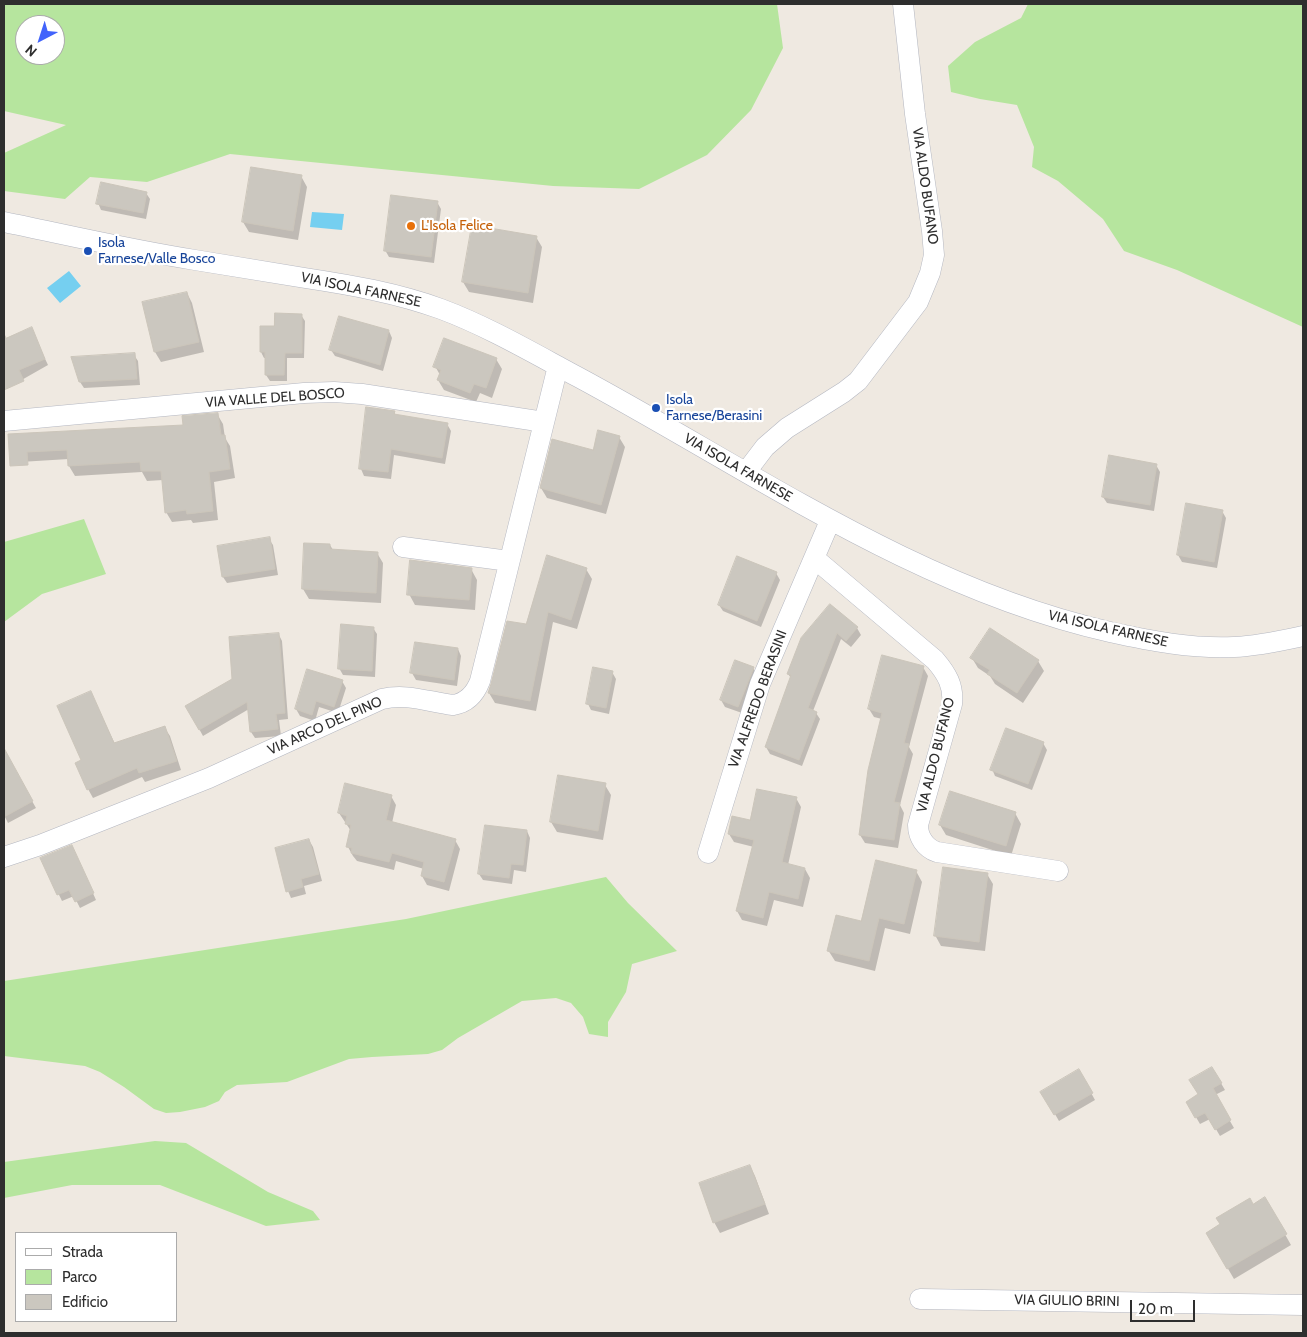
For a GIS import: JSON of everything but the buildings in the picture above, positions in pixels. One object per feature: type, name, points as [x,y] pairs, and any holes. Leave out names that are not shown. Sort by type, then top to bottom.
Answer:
[{"type":"street","name":"VIA ALDO BUFANO","points":[[746,472],[765,447],[787,428],[858,381],[918,302],[930,273],[934,255],[932,231],[915,114],[903,4]]},
{"type":"street","name":"VIA ISOLA FARNESE","points":[[4,222],[176,257],[344,284],[410,299],[441,309],[478,324],[558,366],[830,521],[900,556],[977,590],[1041,613],[1141,639],[1193,646],[1235,647],[1303,636]]},
{"type":"street","name":"VIA ARCO DEL PINO","points":[[4,858],[209,778],[382,699],[410,697],[452,705],[464,702],[474,693],[480,681],[558,366]]},
{"type":"street","name":"VIA VALLE DEL BOSCO","points":[[4,421],[334,392],[362,394],[544,422]]},
{"type":"street","name":"VIA ALFREDO BERASINI","points":[[708,853],[760,684],[830,521]]},
{"type":"street","points":[[403,547],[509,561]]},
{"type":"street","name":"VIA ALDO BUFANO","points":[[814,558],[935,660],[950,682],[953,696],[952,704],[918,824],[920,837],[927,847],[937,852],[1058,871]]},
{"type":"street","name":"VIA GIULIO BRINI","points":[[920,1299],[1303,1305]]},
{"type":"green space","points":[[4,4],[777,4],[783,48],[751,110],[707,155],[639,189],[553,186],[230,154],[147,182],[90,177],[65,199],[4,191],[4,153],[66,125],[4,111]]},
{"type":"green space","points":[[1028,4],[1303,4],[1303,327],[1177,270],[1124,251],[1103,219],[1058,181],[1032,167],[1034,147],[1017,105],[951,92],[948,66],[975,42],[1021,18]]},
{"type":"green space","points":[[84,519],[106,574],[42,594],[4,622],[4,542]]},
{"type":"green space","points":[[606,877],[628,903],[677,951],[632,964],[626,992],[608,1022],[608,1037],[589,1034],[583,1017],[571,1003],[556,998],[522,1001],[458,1038],[442,1050],[428,1054],[349,1059],[287,1082],[237,1085],[225,1092],[219,1101],[205,1107],[166,1113],[154,1109],[100,1072],[85,1066],[4,1056],[4,981],[406,919]]},
{"type":"green space","points":[[155,1141],[186,1143],[268,1192],[313,1211],[320,1220],[266,1226],[160,1185],[72,1185],[4,1198],[4,1162]]},
{"type":"water","points":[[312,212],[344,214],[342,230],[310,227]]},
{"type":"water","points":[[69,271],[81,286],[60,303],[47,288]]},
{"type":"place","name":"L'Isola Felice","points":[[411,226]]},
{"type":"place","name":"Isola Farnese/Valle Bosco","points":[[88,251]]},
{"type":"place","name":"Isola Farnese/Berasini","points":[[656,408]]}]
